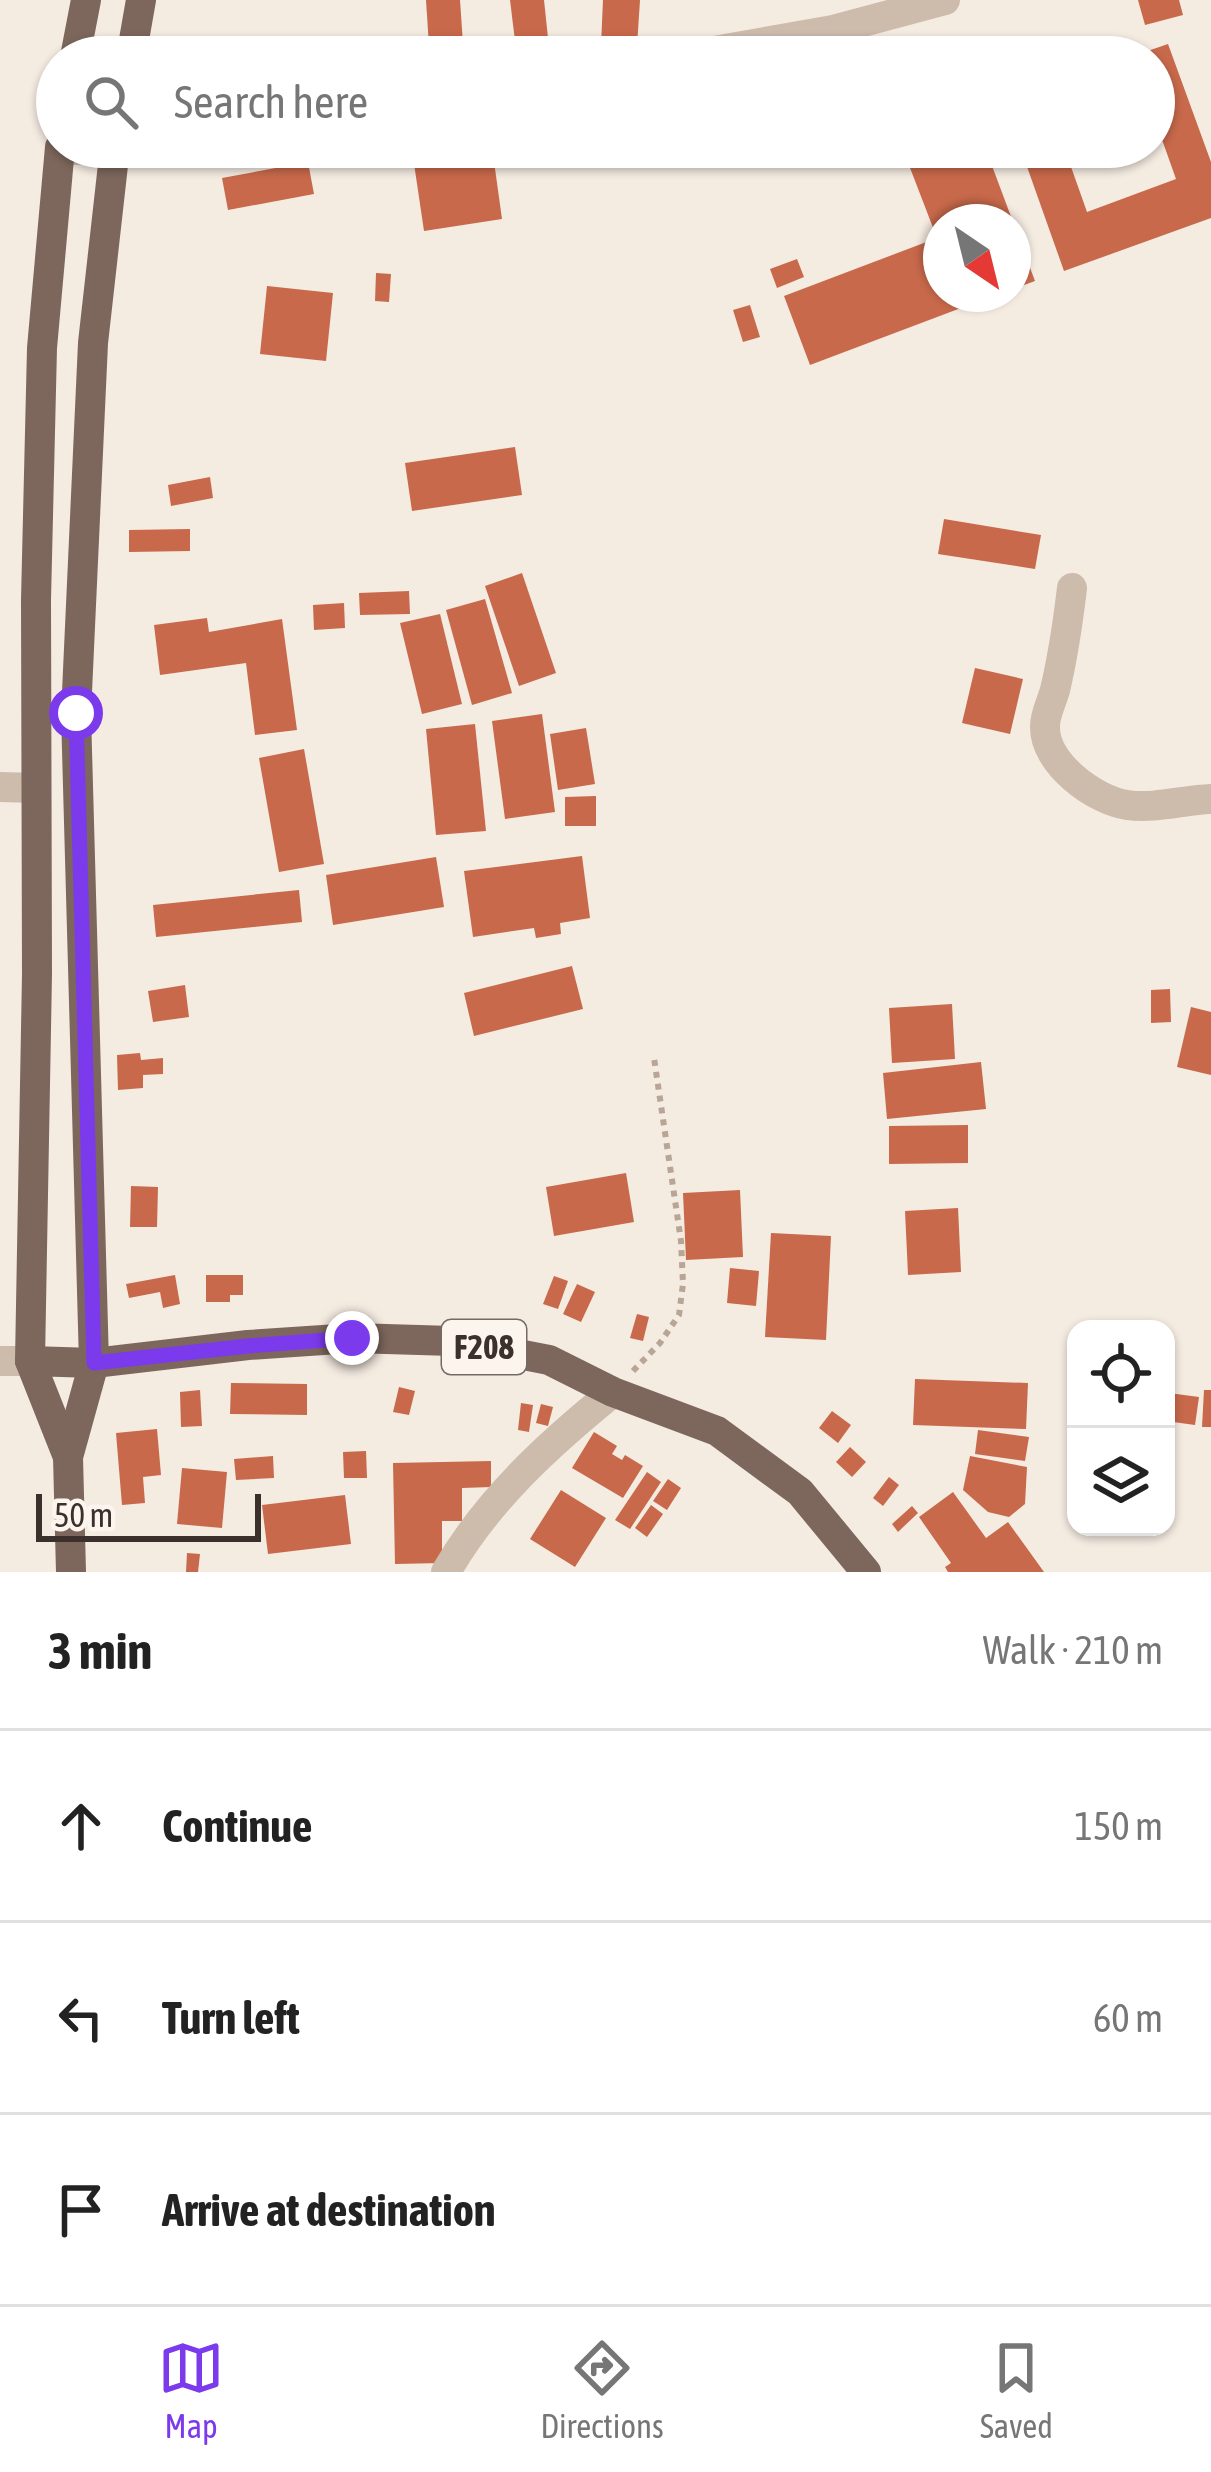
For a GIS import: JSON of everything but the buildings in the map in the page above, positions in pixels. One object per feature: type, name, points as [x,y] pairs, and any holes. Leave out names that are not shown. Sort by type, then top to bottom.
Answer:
[{"type":"main road","points":[[79,36],[86,0]]},
{"type":"main road","points":[[135,36],[141,0]]},
{"type":"main road","points":[[58,168],[42,348],[36,600],[37,974],[15,1361],[68,1457]]},
{"type":"main road","points":[[71,1572],[68,1457],[94,1363],[76,713],[93,343],[112,168]]},
{"type":"main road","name":"F208","points":[[15,1361],[94,1363],[352,1338],[452,1341],[549,1360],[613,1392],[718,1431],[800,1492],[866,1572]]},
{"type":"street","points":[[799,36],[946,0]]},
{"type":"street","points":[[1072,588],[1045,726],[1063,770],[1094,792],[1124,805],[1162,806],[1211,799]]},
{"type":"street","points":[[0,787],[35,788]]},
{"type":"street","points":[[446,1572],[473,1530],[520,1475],[613,1392]]},
{"type":"path","points":[[613,1392],[661,1343],[679,1315],[683,1284],[681,1241],[653,1058]]},
{"type":"route","points":[[76,713],[94,1363],[352,1338]]}]
